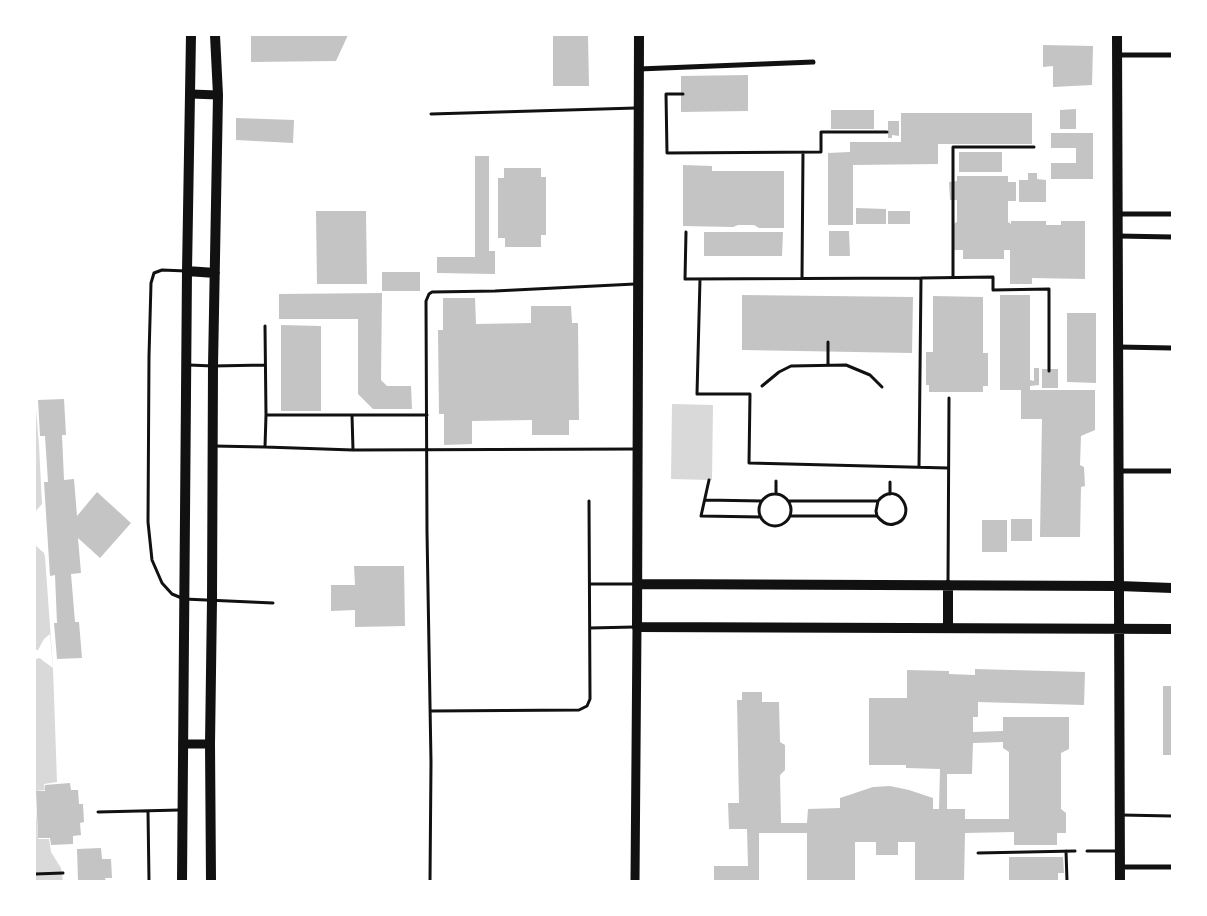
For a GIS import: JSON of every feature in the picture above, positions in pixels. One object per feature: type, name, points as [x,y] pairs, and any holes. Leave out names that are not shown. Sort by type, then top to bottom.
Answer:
[{"type":"main road","points":[[182,881],[191,35]]},
{"type":"main road","points":[[211,881],[210,744],[213,366],[218,95],[215,35]]},
{"type":"main road","points":[[639,35],[637,627],[1172,629]]},
{"type":"main road","points":[[1117,35],[1120,881]]},
{"type":"main road","points":[[187,271],[215,273]]},
{"type":"main road","points":[[637,584],[1119,586],[1172,588]]},
{"type":"main road","points":[[948,585],[948,628]]},
{"type":"street","points":[[1117,55],[1172,55]]},
{"type":"street","points":[[639,69],[813,62]]},
{"type":"street","points":[[191,94],[218,95]]},
{"type":"street","points":[[1117,214],[1172,214]]},
{"type":"street","points":[[1118,236],[1172,237]]},
{"type":"street","points":[[1118,347],[1172,348]]},
{"type":"street","points":[[1120,471],[1172,471]]},
{"type":"street","points":[[635,881],[637,627]]},
{"type":"street","points":[[183,744],[210,744]]},
{"type":"street","points":[[1120,867],[1172,867]]},
{"type":"lane","points":[[683,94],[666,94],[667,153],[821,152],[821,132],[887,132]]},
{"type":"lane","points":[[431,114],[639,108]]},
{"type":"lane","points":[[953,277],[953,147],[1034,147]]},
{"type":"lane","points":[[802,278],[804,152]]},
{"type":"lane","points":[[686,232],[685,279],[993,276],[993,290],[1050,289],[1049,371]]},
{"type":"lane","points":[[187,271],[162,270],[154,273],[151,284],[148,522],[152,560],[162,583],[172,594],[184,599],[273,603]]},
{"type":"lane","points":[[919,467],[921,278]]},
{"type":"lane","points":[[700,279],[697,394],[750,394],[749,463],[948,468]]},
{"type":"lane","points":[[430,881],[426,301],[432,292],[638,284]]},
{"type":"lane","points":[[265,326],[265,447]]},
{"type":"lane","points":[[186,365],[265,365]]},
{"type":"lane","points":[[948,585],[949,398]]},
{"type":"lane","points":[[266,415],[427,414]]},
{"type":"lane","points":[[352,415],[353,450]]},
{"type":"lane","points":[[213,446],[353,450],[638,449]]},
{"type":"lane","points":[[430,711],[579,710],[587,706],[590,699],[589,501]]},
{"type":"lane","points":[[590,584],[637,584]]},
{"type":"lane","points":[[590,628],[637,627]]},
{"type":"lane","points":[[98,812],[182,810]]},
{"type":"lane","points":[[148,811],[149,881]]},
{"type":"lane","points":[[1120,815],[1172,816]]},
{"type":"lane","points":[[1066,851],[1067,881]]},
{"type":"lane","points":[[978,854],[1075,851]]},
{"type":"lane","points":[[1087,851],[1120,851]]},
{"type":"path","points":[[828,342],[828,365]]},
{"type":"path","points":[[762,386],[779,372],[791,366],[846,365],[870,375],[882,387]]},
{"type":"path","points":[[709,480],[701,516],[761,517]]},
{"type":"path","points":[[776,481],[776,494]]},
{"type":"path","points":[[890,482],[890,494]]},
{"type":"path","points":[[776,494],[785,498],[791,511],[787,521],[778,526],[773,526],[764,521],[761,517],[760,506],[762,502],[770,495],[776,494]]},
{"type":"path","points":[[895,494],[906,505],[905,515],[899,522],[884,523],[877,516],[878,502],[881,498],[895,494]]},
{"type":"path","points":[[705,500],[762,502]]},
{"type":"path","points":[[788,502],[878,502]]},
{"type":"path","points":[[790,516],[877,516]]},
{"type":"path","points":[[35,874],[62,873]]},
{"type":"shaded area","points":[[35,397],[42,504],[35,512]]},
{"type":"shaded area","points":[[672,404],[713,405],[712,480],[671,479]]},
{"type":"shaded area","points":[[35,545],[44,553],[45,557],[53,668],[57,782],[44,784],[45,790],[35,791]]},
{"type":"shaded area","points":[[35,794],[38,839],[49,839],[51,852],[61,868],[63,881],[35,881]]},
{"type":"pier","points":[[50,634],[53,668],[40,658],[35,659],[35,650],[38,650],[44,639]]},
{"type":"building","points":[[251,35],[348,35],[336,61],[251,62]]},
{"type":"building","points":[[553,35],[588,35],[589,86],[553,86]]},
{"type":"building","points":[[1043,45],[1093,46],[1092,85],[1053,87],[1053,66],[1043,67]]},
{"type":"building","points":[[748,75],[748,111],[681,112],[681,76]]},
{"type":"building","points":[[1076,109],[1076,129],[1060,129],[1060,110]]},
{"type":"building","points":[[831,110],[874,110],[874,129],[831,129]]},
{"type":"building","points":[[901,113],[1032,113],[1032,144],[938,144],[938,164],[853,165],[853,225],[828,225],[828,153],[850,152],[850,142],[901,142]]},
{"type":"building","points":[[236,118],[294,120],[293,143],[236,140]]},
{"type":"building","points":[[888,121],[899,121],[899,136],[892,135],[892,138],[888,138]]},
{"type":"building","points":[[1051,133],[1093,133],[1093,179],[1051,179],[1051,163],[1076,163],[1076,148],[1051,148]]},
{"type":"building","points":[[959,152],[1002,152],[1002,172],[959,172]]},
{"type":"building","points":[[475,156],[489,156],[489,251],[495,251],[495,274],[437,273],[437,257],[475,257]]},
{"type":"building","points":[[683,165],[712,166],[712,171],[784,171],[784,228],[759,228],[754,225],[738,225],[733,227],[683,226]]},
{"type":"building","points":[[504,168],[541,168],[541,177],[546,177],[546,235],[541,235],[541,247],[505,247],[505,238],[498,238],[498,178],[504,178]]},
{"type":"building","points":[[1028,173],[1037,173],[1037,179],[1046,180],[1046,202],[1019,202],[1019,180],[1028,180]]},
{"type":"building","points":[[957,176],[1008,176],[1008,182],[1016,182],[1016,201],[1008,201],[1008,222],[1011,224],[1011,221],[1046,221],[1046,225],[1061,225],[1061,221],[1085,221],[1085,279],[1032,278],[1032,284],[1010,284],[1010,250],[1004,250],[1004,259],[963,259],[963,250],[953,250],[953,224],[957,222],[957,200],[950,200],[949,182],[957,181]]},
{"type":"building","points":[[856,208],[886,209],[886,224],[856,224]]},
{"type":"building","points":[[316,211],[366,211],[367,284],[317,284]]},
{"type":"building","points":[[888,211],[910,211],[910,224],[888,224]]},
{"type":"building","points":[[829,231],[849,231],[850,256],[829,256]]},
{"type":"building","points":[[704,232],[783,232],[782,256],[704,256]]},
{"type":"building","points":[[382,272],[420,272],[420,291],[382,291]]},
{"type":"building","points":[[382,293],[381,380],[387,386],[411,386],[412,409],[373,409],[358,394],[358,319],[279,319],[279,294]]},
{"type":"building","points":[[742,295],[913,297],[912,353],[742,350]]},
{"type":"building","points":[[1000,295],[1030,295],[1030,380],[1034,381],[1034,368],[1039,368],[1039,385],[1030,386],[1030,390],[1095,390],[1095,430],[1081,436],[1080,465],[1084,467],[1085,486],[1081,487],[1080,537],[1040,537],[1042,419],[1021,419],[1021,390],[1000,390]]},
{"type":"building","points":[[933,296],[983,297],[983,353],[988,353],[988,386],[983,386],[983,392],[929,392],[929,385],[926,385],[926,352],[933,352]]},
{"type":"building","points":[[443,298],[475,298],[476,324],[531,323],[531,306],[571,306],[572,323],[578,323],[579,420],[569,420],[569,435],[532,435],[532,420],[472,421],[472,444],[444,445],[444,414],[439,414],[438,330],[443,330]]},
{"type":"building","points":[[1067,313],[1096,313],[1096,383],[1067,382]]},
{"type":"building","points":[[281,325],[321,326],[321,411],[281,411]]},
{"type":"building","points":[[1042,369],[1058,369],[1058,388],[1042,388]]},
{"type":"building","points":[[64,399],[66,435],[62,435],[64,480],[74,479],[77,516],[97,492],[131,523],[100,558],[78,538],[81,573],[71,574],[75,622],[79,622],[82,658],[57,659],[54,623],[57,623],[55,575],[50,576],[44,482],[48,482],[45,436],[40,436],[38,400]]},
{"type":"building","points":[[1011,519],[1032,519],[1032,541],[1011,541]]},
{"type":"building","points":[[982,520],[1007,520],[1007,552],[982,552]]},
{"type":"building","points":[[354,566],[404,566],[405,626],[355,627],[355,610],[331,611],[331,585],[355,585]]},
{"type":"building","points":[[975,669],[1085,672],[1084,705],[978,702],[978,717],[973,717],[973,732],[1003,731],[1003,717],[1069,717],[1069,749],[1061,753],[1061,809],[1066,813],[1066,833],[1057,833],[1057,845],[1014,845],[1014,832],[965,833],[964,881],[915,881],[915,842],[898,842],[898,855],[876,855],[876,842],[855,842],[855,881],[807,881],[807,833],[759,833],[759,881],[714,881],[714,866],[748,866],[747,829],[729,829],[728,803],[739,803],[737,700],[742,700],[742,692],[762,692],[762,702],[779,702],[780,742],[785,745],[785,770],[780,775],[781,823],[807,823],[808,809],[840,808],[840,798],[873,787],[890,786],[933,798],[933,809],[939,809],[940,769],[906,768],[906,765],[869,765],[869,698],[907,698],[907,670],[949,671],[949,674],[975,675]],"holes":[[[1003,742],[1003,748],[1009,752],[1009,819],[965,819],[965,809],[947,809],[947,774],[972,774],[973,743]]]},
{"type":"building","points":[[1163,686],[1172,686],[1172,755],[1163,755]]},
{"type":"building","points":[[70,783],[71,790],[78,790],[79,804],[83,804],[84,822],[80,823],[81,835],[73,836],[73,844],[51,845],[50,838],[38,838],[36,791],[45,791],[45,785]]},
{"type":"building","points":[[101,848],[102,859],[111,859],[112,878],[105,878],[106,881],[78,881],[77,849]]},
{"type":"building","points":[[1009,857],[1063,857],[1064,873],[1058,873],[1058,881],[1009,881]]}]
